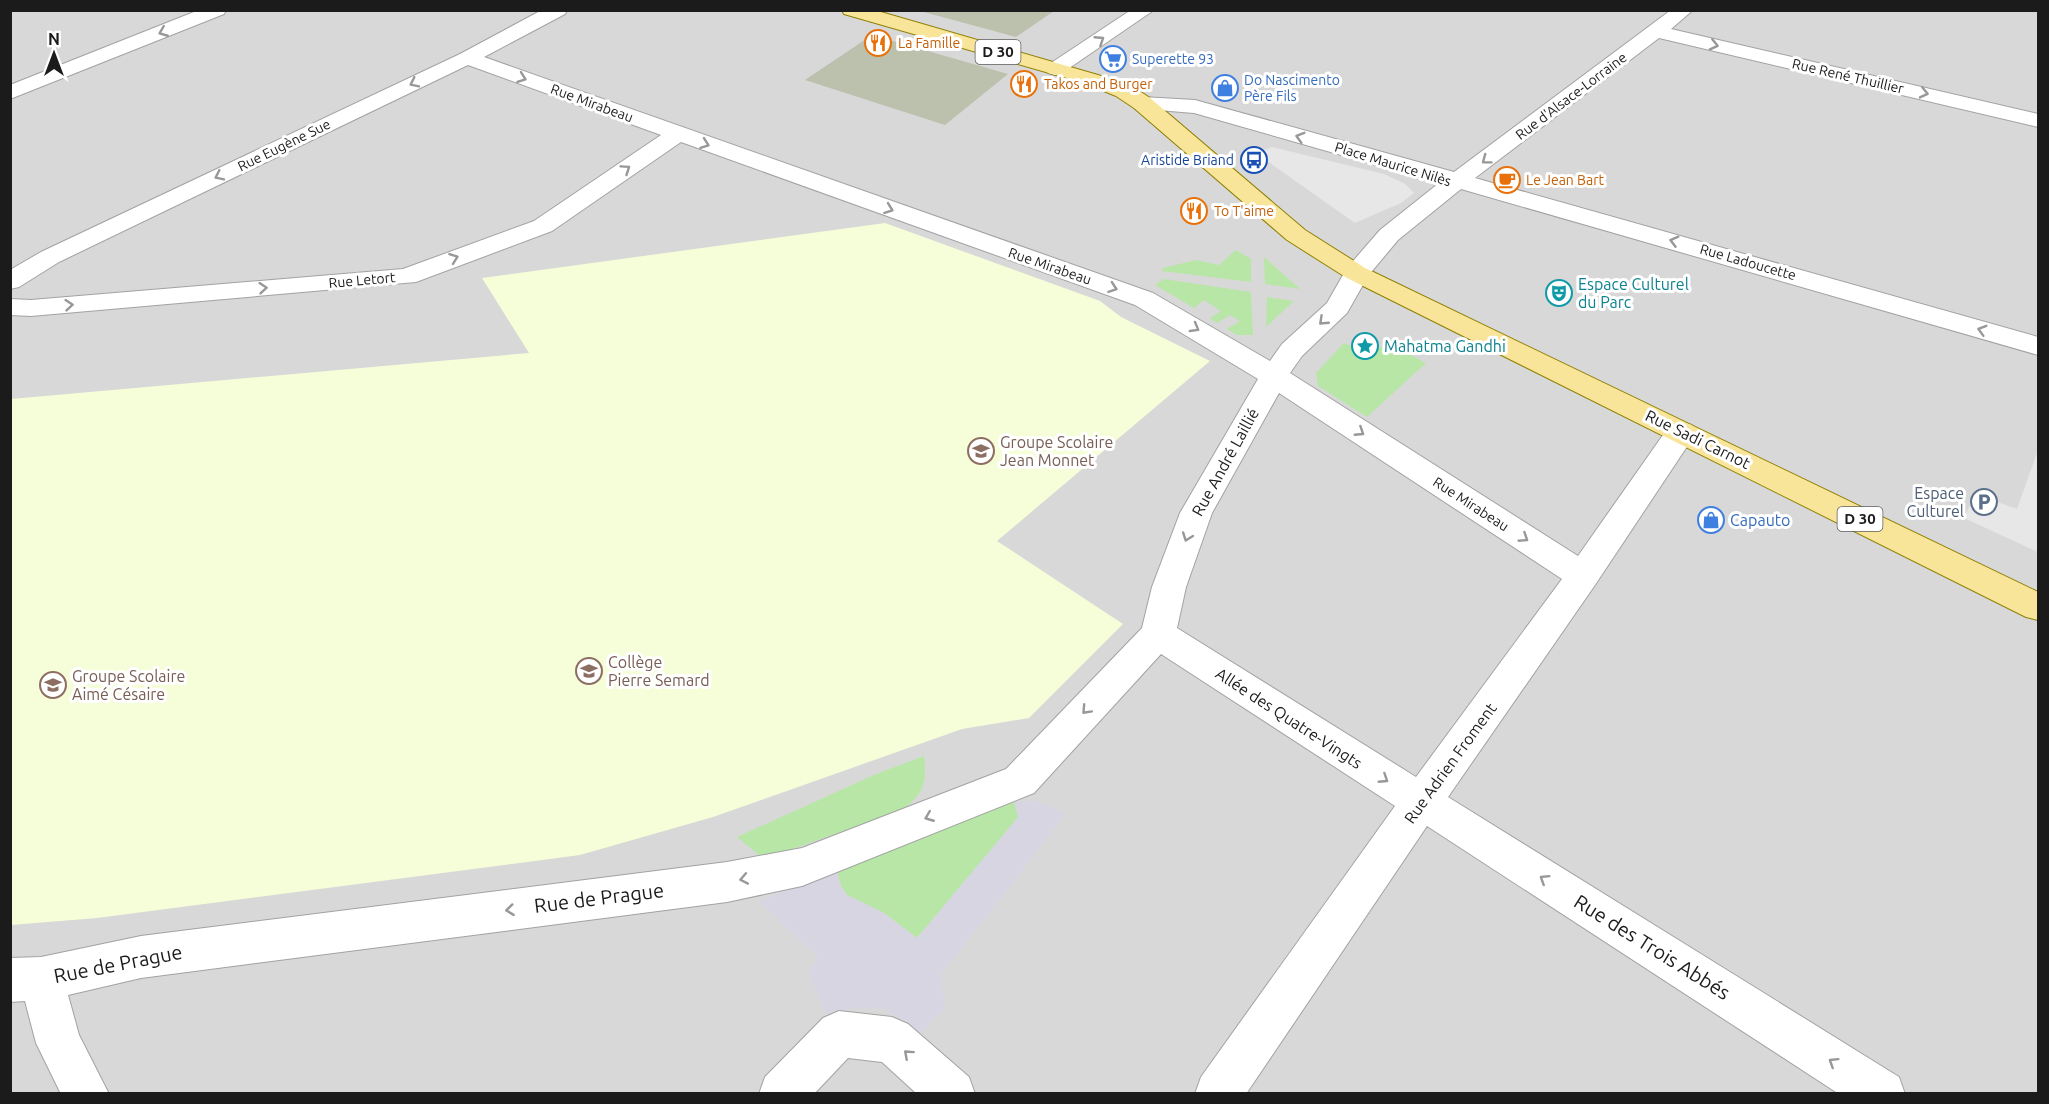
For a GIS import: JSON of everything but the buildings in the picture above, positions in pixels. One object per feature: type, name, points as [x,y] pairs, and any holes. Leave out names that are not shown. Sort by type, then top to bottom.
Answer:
[{"type":"main road","name":"D 30","points":[[850,10],[1124,91],[1142,103],[1296,236],[1356,273]]},
{"type":"main road","name":"Rue Sadi Carnot","points":[[1356,273],[2038,607]]},
{"type":"street","points":[[10,93],[217,10]]},
{"type":"street","name":"Rue Eugène Sue","points":[[10,281],[50,257],[467,58],[558,10]]},
{"type":"street","points":[[1055,69],[1145,10]]},
{"type":"street","name":"Rue d'Alsace-Lorraine","points":[[1457,182],[1684,10]]},
{"type":"street","name":"Rue René Thuillier","points":[[1657,32],[2038,120]]},
{"type":"street","name":"Rue Mirabeau","points":[[467,58],[1144,299],[1241,355],[1583,576]]},
{"type":"street","name":"Place Maurice Nilès","points":[[1142,103],[1195,107],[1457,182]]},
{"type":"street","name":"Rue Letort","points":[[10,307],[31,308],[407,276],[543,226],[677,134]]},
{"type":"street","name":"Place Maurice Nilès","points":[[1356,273],[1389,235],[1400,212],[1457,182]]},
{"type":"street","name":"Rue Ladoucette","points":[[1457,182],[1774,269],[2038,346]]},
{"type":"street","name":"Rue André Laillié","points":[[1158,634],[1169,587],[1196,513],[1273,377],[1292,350],[1338,307],[1356,273]]},
{"type":"street","name":"Rue Adrien Froment","points":[[1218,1094],[1421,802],[1583,576],[1681,432]]},
{"type":"street","name":"Rue de Prague","points":[[26,980],[141,957],[728,882],[802,867],[1020,781],[1158,634]]},
{"type":"street","name":"Allée des Quatre-Vingts","points":[[1158,634],[1421,802]]},
{"type":"street","name":"Rue des Trois Abbés","points":[[1421,802],[1882,1094]]},
{"type":"street","points":[[26,980],[86,1094]]},
{"type":"street","points":[[782,1094],[839,1034],[892,1040],[952,1094]]},
{"type":"shaded area","points":[[11,11],[2038,11],[2038,1093],[11,1093]]},
{"type":"shaded area","points":[[920,11],[1054,11],[1016,37]]},
{"type":"shaded area","points":[[872,35],[1008,74],[945,125],[805,80]]},
{"type":"shaded area","points":[[1272,147],[1384,174],[1405,184],[1414,193],[1401,203],[1355,223],[1256,153]]},
{"type":"shaded area","name":"Collège Pierre Semard","points":[[885,223],[1100,301],[1121,317],[1210,361],[997,541],[1123,624],[1029,718],[962,729],[713,817],[580,855],[97,918],[11,925],[11,399],[529,353],[482,278]]},
{"type":"shaded area","name":"Espace Culturel","points":[[2038,450],[2038,552],[1964,518],[1975,494],[2017,509]]},
{"type":"shaded area","points":[[1038,801],[1066,814],[941,975],[945,1009],[920,1033],[886,1009],[855,1008],[828,1017],[808,973],[818,957],[759,902],[836,868],[841,886],[847,895],[884,913],[917,938],[1018,817],[1014,802]]},
{"type":"green space","points":[[1236,250],[1251,259],[1251,282],[1162,271],[1163,268],[1196,260],[1219,265]]},
{"type":"green space","points":[[1264,257],[1300,289],[1265,284]]},
{"type":"green space","points":[[1164,279],[1251,292],[1253,335],[1237,335],[1227,329],[1240,321],[1230,315],[1217,323],[1210,318],[1221,311],[1204,300],[1194,308],[1155,285]]},
{"type":"green space","points":[[1267,297],[1294,301],[1266,327]]},
{"type":"green space","points":[[1344,343],[1371,351],[1387,343],[1426,363],[1367,417],[1318,386],[1316,373]]},
{"type":"green space","points":[[924,756],[925,774],[922,788],[919,794],[900,811],[764,859],[737,837],[876,774]]},
{"type":"green space","points":[[1014,802],[1019,817],[917,938],[884,913],[847,895],[841,886],[836,868]]},
{"type":"place","name":"La Famille","points":[[878,43]]},
{"type":"place","name":"Superette 93","points":[[1113,59]]},
{"type":"place","name":"Takos and Burger","points":[[1024,84]]},
{"type":"place","name":"Do Nascimento Père Fils","points":[[1225,88]]},
{"type":"place","name":"Aristide Briand","points":[[1254,160]]},
{"type":"place","name":"Le Jean Bart","points":[[1507,180]]},
{"type":"place","name":"To T'aime","points":[[1194,211]]},
{"type":"place","name":"Espace Culturel du Parc","points":[[1559,293]]},
{"type":"place","name":"Mahatma Gandhi","points":[[1365,346]]},
{"type":"place","name":"Groupe Scolaire Jean Monnet","points":[[981,451]]},
{"type":"place","name":"Espace Culturel","points":[[1984,502]]},
{"type":"place","name":"Capauto","points":[[1711,520]]},
{"type":"place","name":"Collège Pierre Semard","points":[[589,671]]},
{"type":"place","name":"Groupe Scolaire Aimé Césaire","points":[[53,685]]}]
